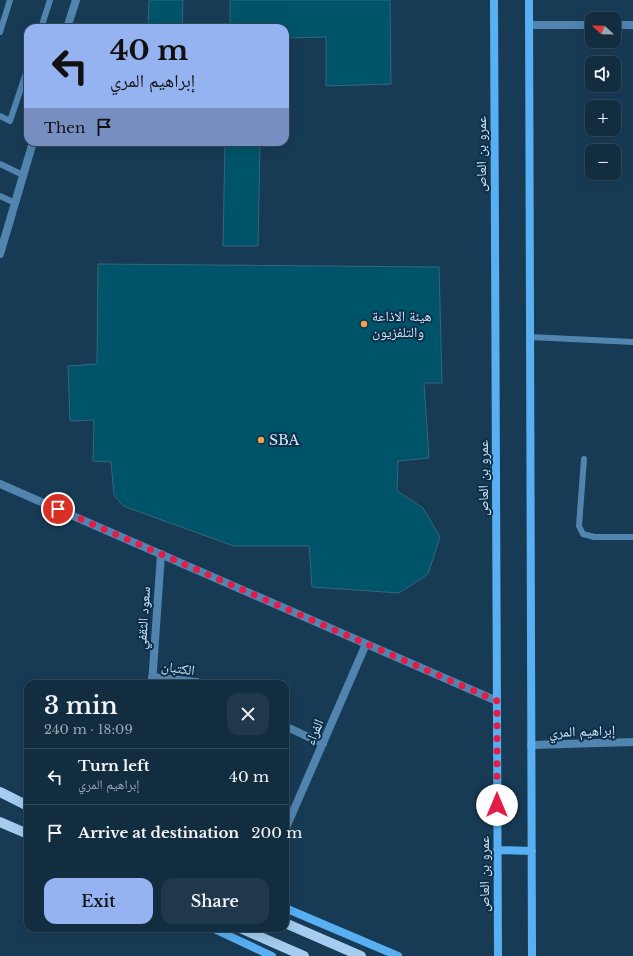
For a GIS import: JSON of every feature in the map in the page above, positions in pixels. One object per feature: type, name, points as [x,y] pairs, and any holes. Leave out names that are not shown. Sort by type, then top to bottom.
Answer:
[{"type":"main road","name":"عمرو بن العاص","points":[[494,0],[498,956]]},
{"type":"main road","points":[[529,0],[532,956]]},
{"type":"main road","points":[[0,792],[24,804]]},
{"type":"main road","points":[[0,822],[24,832]]},
{"type":"main road","points":[[497,850],[532,851]]},
{"type":"main road","points":[[289,910],[398,956]]},
{"type":"main road","points":[[289,925],[361,956]]},
{"type":"main road","points":[[221,932],[272,956]]},
{"type":"main road","points":[[249,932],[304,956]]},
{"type":"street","points":[[68,24],[76,0]]},
{"type":"street","points":[[529,25],[585,25]]},
{"type":"street","points":[[621,25],[633,25]]},
{"type":"street","points":[[0,254],[32,146]]},
{"type":"street","points":[[0,484],[497,701]]},
{"type":"street","name":"سعود الثقفي","points":[[152,680],[161,554]]},
{"type":"street","name":"الفراء","points":[[289,821],[366,644]]},
{"type":"street","points":[[289,728],[323,744]]},
{"type":"street","name":"إبراهيم المري","points":[[531,745],[633,742]]},
{"type":"lane","points":[[0,32],[10,0]]},
{"type":"lane","points":[[42,24],[50,0]]},
{"type":"lane","points":[[0,116],[10,121],[24,79]]},
{"type":"lane","points":[[0,164],[24,175]]},
{"type":"lane","points":[[0,196],[15,202]]},
{"type":"lane","points":[[530,337],[633,342]]},
{"type":"lane","points":[[584,459],[579,526],[583,534],[594,537],[633,537]]},
{"type":"building","points":[[149,0],[183,0],[182,24],[148,24]]},
{"type":"building","points":[[230,0],[390,0],[391,84],[326,86],[326,37],[289,38],[289,24],[230,24]]},
{"type":"building","points":[[225,146],[260,146],[258,246],[223,246]]},
{"type":"building","name":"SBA","points":[[98,264],[439,267],[442,383],[424,383],[429,458],[398,461],[397,491],[423,508],[440,537],[428,574],[399,593],[312,587],[309,546],[234,546],[123,506],[114,495],[111,462],[93,461],[94,420],[70,421],[68,366],[97,364]]},
{"type":"place","name":"هيئة الاذاعة والتلفزيون","points":[[364,324]]},
{"type":"place","name":"SBA","points":[[261,440]]},
{"type":"route","points":[[58,509],[497,701],[497,805]]}]
